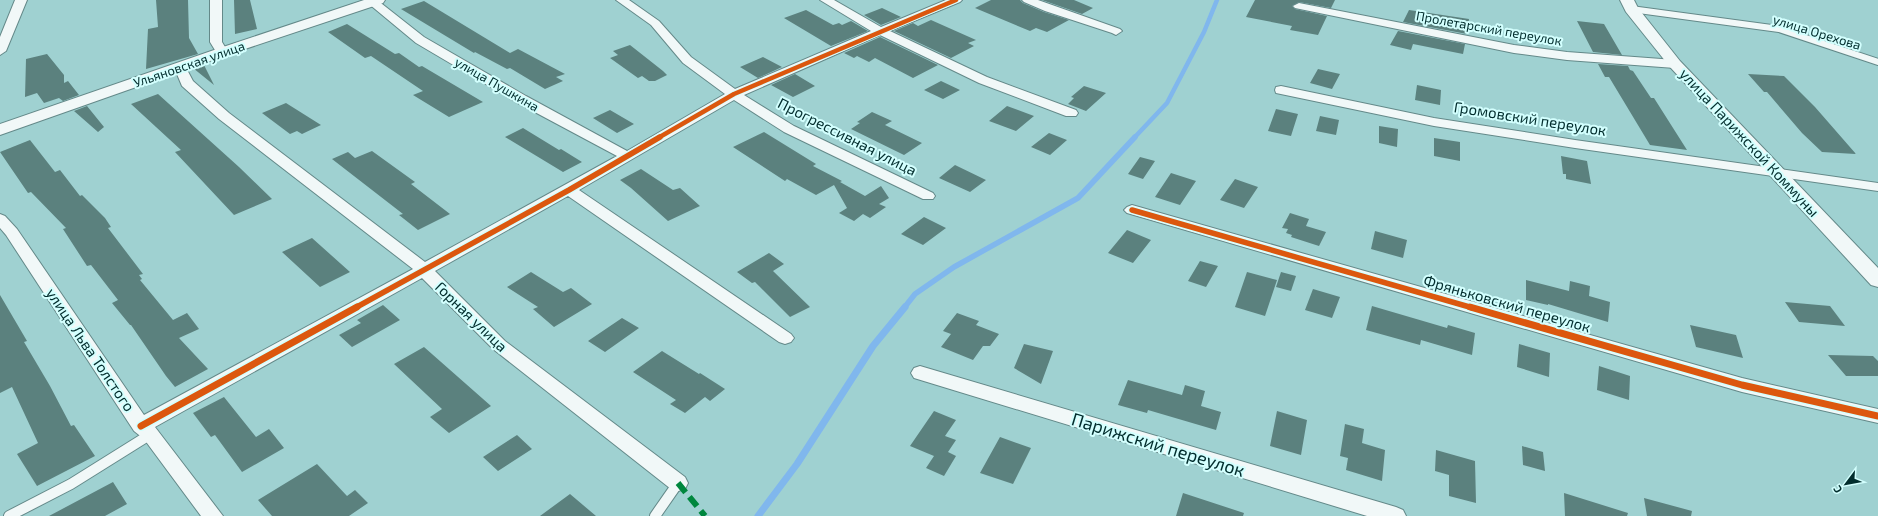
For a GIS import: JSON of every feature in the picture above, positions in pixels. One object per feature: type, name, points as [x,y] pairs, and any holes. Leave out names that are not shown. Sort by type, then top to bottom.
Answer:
[{"type":"street","points":[[0,51],[21,0]]},
{"type":"street","points":[[216,0],[216,42],[222,52]]},
{"type":"street","name":"Прогрессивная улица","points":[[622,0],[655,22],[687,60],[734,94],[789,129],[928,196]]},
{"type":"street","points":[[826,0],[880,31],[983,80],[1071,113]]},
{"type":"street","points":[[146,430],[422,270],[569,190],[734,94],[956,0]]},
{"type":"street","points":[[1028,0],[1049,9],[1116,31]]},
{"type":"street","name":"Ульяновская улица","points":[[0,130],[222,52],[376,1]]},
{"type":"street","name":"улица Пушкина","points":[[376,1],[420,40],[521,99],[628,156]]},
{"type":"street","name":"улица Парижской Коммуны","points":[[1629,4],[1675,64],[1878,280]]},
{"type":"street","name":"Пролетарский переулок","points":[[1299,6],[1514,49],[1567,56],[1675,64]]},
{"type":"street","name":"Горная улица","points":[[180,67],[187,83],[224,116],[422,270],[499,345],[678,483]]},
{"type":"street","name":"Громовский переулок","points":[[1281,90],[1434,122],[1878,187]]},
{"type":"street","points":[[569,190],[786,338]]},
{"type":"street","name":"Фряньковский переулок","points":[[1132,210],[1742,385],[1878,416]]},
{"type":"street","name":"улица Льва Толстого","points":[[0,219],[12,232],[146,430],[213,516]]},
{"type":"street","name":"Парижский переулок","points":[[920,373],[1396,516]]},
{"type":"lane","name":"улица Орехова","points":[[1629,4],[1779,29],[1878,62]]},
{"type":"lane","points":[[9,516],[71,484],[146,430]]},
{"type":"lane","points":[[656,516],[678,483]]},
{"type":"building","points":[[156,0],[188,0],[189,38],[198,54],[146,69],[148,29],[158,27]]},
{"type":"building","points":[[234,0],[250,0],[257,29],[235,34]]},
{"type":"building","points":[[991,0],[1020,0],[1023,3],[1044,12],[1069,20],[1047,32],[1036,28],[1030,31],[975,8]]},
{"type":"building","points":[[1042,0],[1074,0],[1093,8],[1082,14]]},
{"type":"building","points":[[1255,0],[1335,0],[1331,8],[1299,2],[1292,6],[1295,9],[1327,16],[1318,35],[1290,30],[1292,26],[1246,17]]},
{"type":"building","points":[[424,1],[510,53],[518,49],[565,74],[556,77],[563,81],[545,89],[510,68],[507,69],[475,52],[474,53],[401,9]]},
{"type":"building","points":[[882,8],[901,17],[881,25],[864,15]]},
{"type":"building","points":[[806,10],[833,25],[839,23],[842,25],[851,21],[868,31],[831,46],[784,18]]},
{"type":"building","points":[[1409,10],[1469,19],[1467,34],[1403,22]]},
{"type":"building","points":[[931,20],[976,40],[968,43],[974,46],[951,58],[894,31],[913,23],[918,26]]},
{"type":"building","points":[[1577,21],[1604,24],[1622,55],[1593,52]]},
{"type":"building","points":[[347,24],[395,54],[399,53],[419,67],[422,66],[483,102],[449,117],[413,95],[423,91],[371,56],[365,58],[328,32]]},
{"type":"building","points":[[1398,31],[1465,44],[1463,54],[1413,44],[1411,50],[1390,45]]},
{"type":"building","points":[[880,37],[938,65],[913,78],[875,58],[869,62],[857,56],[854,58],[844,53]]},
{"type":"building","points":[[630,45],[667,75],[655,81],[649,81],[642,76],[638,78],[610,58],[618,55],[613,51]]},
{"type":"building","points":[[47,54],[64,75],[64,83],[68,81],[79,95],[63,101],[59,98],[44,103],[37,93],[25,97],[26,59]]},
{"type":"building","points":[[763,57],[782,67],[758,78],[740,67]]},
{"type":"building","points":[[1598,64],[1628,66],[1651,98],[1654,98],[1687,150],[1650,145],[1609,77],[1605,77]]},
{"type":"building","points":[[204,65],[214,85],[193,68]]},
{"type":"building","points":[[1318,69],[1340,74],[1332,89],[1310,83]]},
{"type":"building","points":[[795,74],[815,86],[793,97],[771,85]]},
{"type":"building","points":[[1748,74],[1784,76],[1815,107],[1856,154],[1822,152],[1802,133],[1767,92],[1764,92]]},
{"type":"building","points":[[941,81],[960,90],[943,99],[924,90]]},
{"type":"building","points":[[1417,85],[1441,90],[1440,105],[1415,100]]},
{"type":"building","points":[[1084,86],[1106,93],[1086,111],[1068,104],[1074,98],[1071,97]]},
{"type":"building","points":[[158,94],[272,199],[234,215],[175,152],[181,150],[131,104]]},
{"type":"building","points":[[286,103],[321,125],[302,134],[297,131],[290,134],[262,113]]},
{"type":"building","points":[[87,106],[104,127],[98,132],[74,111]]},
{"type":"building","points":[[1007,106],[1034,116],[1016,131],[989,121]]},
{"type":"building","points":[[1276,109],[1298,114],[1291,136],[1268,131]]},
{"type":"building","points":[[610,110],[634,124],[617,133],[593,118]]},
{"type":"building","points":[[872,112],[892,121],[885,125],[922,143],[904,155],[851,129],[860,123],[857,122]]},
{"type":"building","points":[[1320,116],[1339,120],[1336,135],[1316,131]]},
{"type":"building","points":[[1379,126],[1398,129],[1397,147],[1379,143]]},
{"type":"building","points":[[523,128],[582,162],[563,172],[505,137]]},
{"type":"building","points":[[764,132],[816,164],[813,166],[842,181],[840,182],[865,196],[881,186],[889,198],[879,204],[886,207],[870,218],[863,214],[854,221],[839,213],[847,208],[834,185],[816,195],[787,179],[785,181],[733,147]]},
{"type":"building","points":[[1049,133],[1067,140],[1050,155],[1031,147]]},
{"type":"building","points":[[1434,138],[1460,142],[1460,161],[1434,156]]},
{"type":"building","points":[[30,140],[55,172],[60,170],[80,196],[82,195],[105,218],[111,227],[108,228],[143,274],[139,275],[142,279],[140,280],[173,320],[187,313],[199,329],[179,338],[208,369],[175,387],[166,376],[131,325],[112,303],[118,300],[91,265],[87,266],[63,229],[66,228],[31,192],[28,193],[0,152]]},
{"type":"building","points":[[372,151],[415,182],[411,184],[450,214],[418,230],[399,215],[403,214],[332,159],[348,152],[355,158]]},
{"type":"building","points":[[1561,156],[1587,161],[1591,184],[1566,179],[1566,174],[1563,174]]},
{"type":"building","points":[[1140,157],[1155,161],[1143,179],[1128,174]]},
{"type":"building","points":[[955,165],[986,180],[970,192],[939,178]]},
{"type":"building","points":[[641,169],[673,190],[680,188],[700,206],[668,221],[620,180]]},
{"type":"building","points":[[1171,173],[1196,181],[1180,205],[1155,197]]},
{"type":"building","points":[[1235,179],[1258,187],[1244,208],[1220,200]]},
{"type":"building","points":[[1290,213],[1309,219],[1306,226],[1326,232],[1319,246],[1291,237],[1292,235],[1286,233],[1288,229],[1282,228]]},
{"type":"building","points":[[924,217],[946,228],[923,245],[901,234]]},
{"type":"building","points":[[1127,230],[1151,240],[1133,263],[1108,253]]},
{"type":"building","points":[[1375,231],[1407,240],[1403,258],[1371,249]]},
{"type":"building","points":[[312,238],[350,272],[320,287],[282,252]]},
{"type":"building","points":[[769,253],[784,264],[773,271],[810,307],[790,317],[755,282],[752,283],[737,272]]},
{"type":"building","points":[[1200,261],[1218,266],[1206,287],[1188,281]]},
{"type":"building","points":[[531,272],[563,292],[571,288],[592,304],[554,327],[533,309],[538,307],[507,287]]},
{"type":"building","points":[[1247,272],[1277,280],[1265,316],[1235,307]]},
{"type":"building","points":[[1281,272],[1296,276],[1291,291],[1276,287]]},
{"type":"building","points":[[1526,280],[1569,291],[1570,281],[1590,286],[1589,296],[1610,302],[1608,322],[1548,304],[1526,300]]},
{"type":"building","points":[[1313,289],[1340,297],[1332,318],[1305,310]]},
{"type":"building","points":[[0,295],[27,341],[24,342],[50,386],[71,426],[74,425],[95,456],[37,486],[17,454],[38,443],[12,387],[0,393]]},
{"type":"building","points":[[1785,302],[1830,306],[1845,326],[1799,322]]},
{"type":"building","points":[[383,305],[400,320],[352,347],[339,335],[361,323],[357,320]]},
{"type":"building","points":[[1372,306],[1447,328],[1448,325],[1475,333],[1472,355],[1421,340],[1420,345],[1366,330]]},
{"type":"building","points":[[957,313],[979,321],[976,325],[999,334],[990,346],[983,346],[973,360],[941,347],[951,334],[943,331]]},
{"type":"building","points":[[622,318],[639,328],[605,352],[588,341]]},
{"type":"building","points":[[1690,325],[1736,335],[1743,358],[1696,347]]},
{"type":"building","points":[[1024,344],[1053,351],[1041,384],[1014,368]]},
{"type":"building","points":[[1519,344],[1550,353],[1549,377],[1517,367]]},
{"type":"building","points":[[424,347],[491,406],[449,433],[430,417],[442,409],[394,364]]},
{"type":"building","points":[[662,351],[725,389],[710,401],[705,397],[685,413],[670,404],[676,400],[633,372]]},
{"type":"building","points":[[1828,355],[1873,356],[1878,361],[1878,376],[1846,376]]},
{"type":"building","points":[[1599,366],[1630,376],[1629,400],[1597,390]]},
{"type":"building","points":[[1128,380],[1182,395],[1185,385],[1205,391],[1201,406],[1221,412],[1216,430],[1148,410],[1147,413],[1118,405]]},
{"type":"building","points":[[224,397],[256,437],[269,429],[284,448],[242,472],[215,435],[211,437],[193,413]]},
{"type":"building","points":[[934,411],[956,420],[945,436],[956,440],[948,452],[956,456],[944,476],[926,468],[934,456],[910,446]]},
{"type":"building","points":[[1277,411],[1307,420],[1301,455],[1270,446]]},
{"type":"building","points":[[1345,424],[1364,429],[1362,443],[1385,450],[1382,481],[1346,470],[1348,458],[1340,456]]},
{"type":"building","points":[[517,435],[532,449],[498,471],[483,457]]},
{"type":"building","points":[[1000,437],[1031,448],[1013,484],[980,473]]},
{"type":"building","points":[[1522,446],[1543,452],[1545,471],[1523,465]]},
{"type":"building","points":[[1436,450],[1475,461],[1476,503],[1449,496],[1449,475],[1435,471]]},
{"type":"building","points":[[317,464],[347,496],[355,490],[368,503],[349,516],[272,516],[258,500]]},
{"type":"building","points":[[113,482],[127,504],[105,516],[49,516]]},
{"type":"building","points":[[1183,493],[1244,513],[1243,516],[1176,516]]},
{"type":"building","points":[[1564,493],[1628,513],[1627,516],[1565,516]]},
{"type":"building","points":[[570,494],[596,516],[540,516]]},
{"type":"building","points":[[1644,498],[1692,511],[1691,516],[1647,516]]},
{"type":"waterway","points":[[1134,138],[1167,103],[1204,32],[1217,0]]},
{"type":"waterway","points":[[904,308],[915,294],[954,267],[1078,198],[1135,137]]},
{"type":"waterway","points":[[758,516],[797,464],[873,346],[905,307]]},
{"type":"marked path","points":[[678,483],[705,516]]},
{"type":"cycle path","points":[[141,426],[569,190],[734,94],[956,0]]},
{"type":"cycle path","points":[[1132,210],[1742,385],[1878,416]]}]
